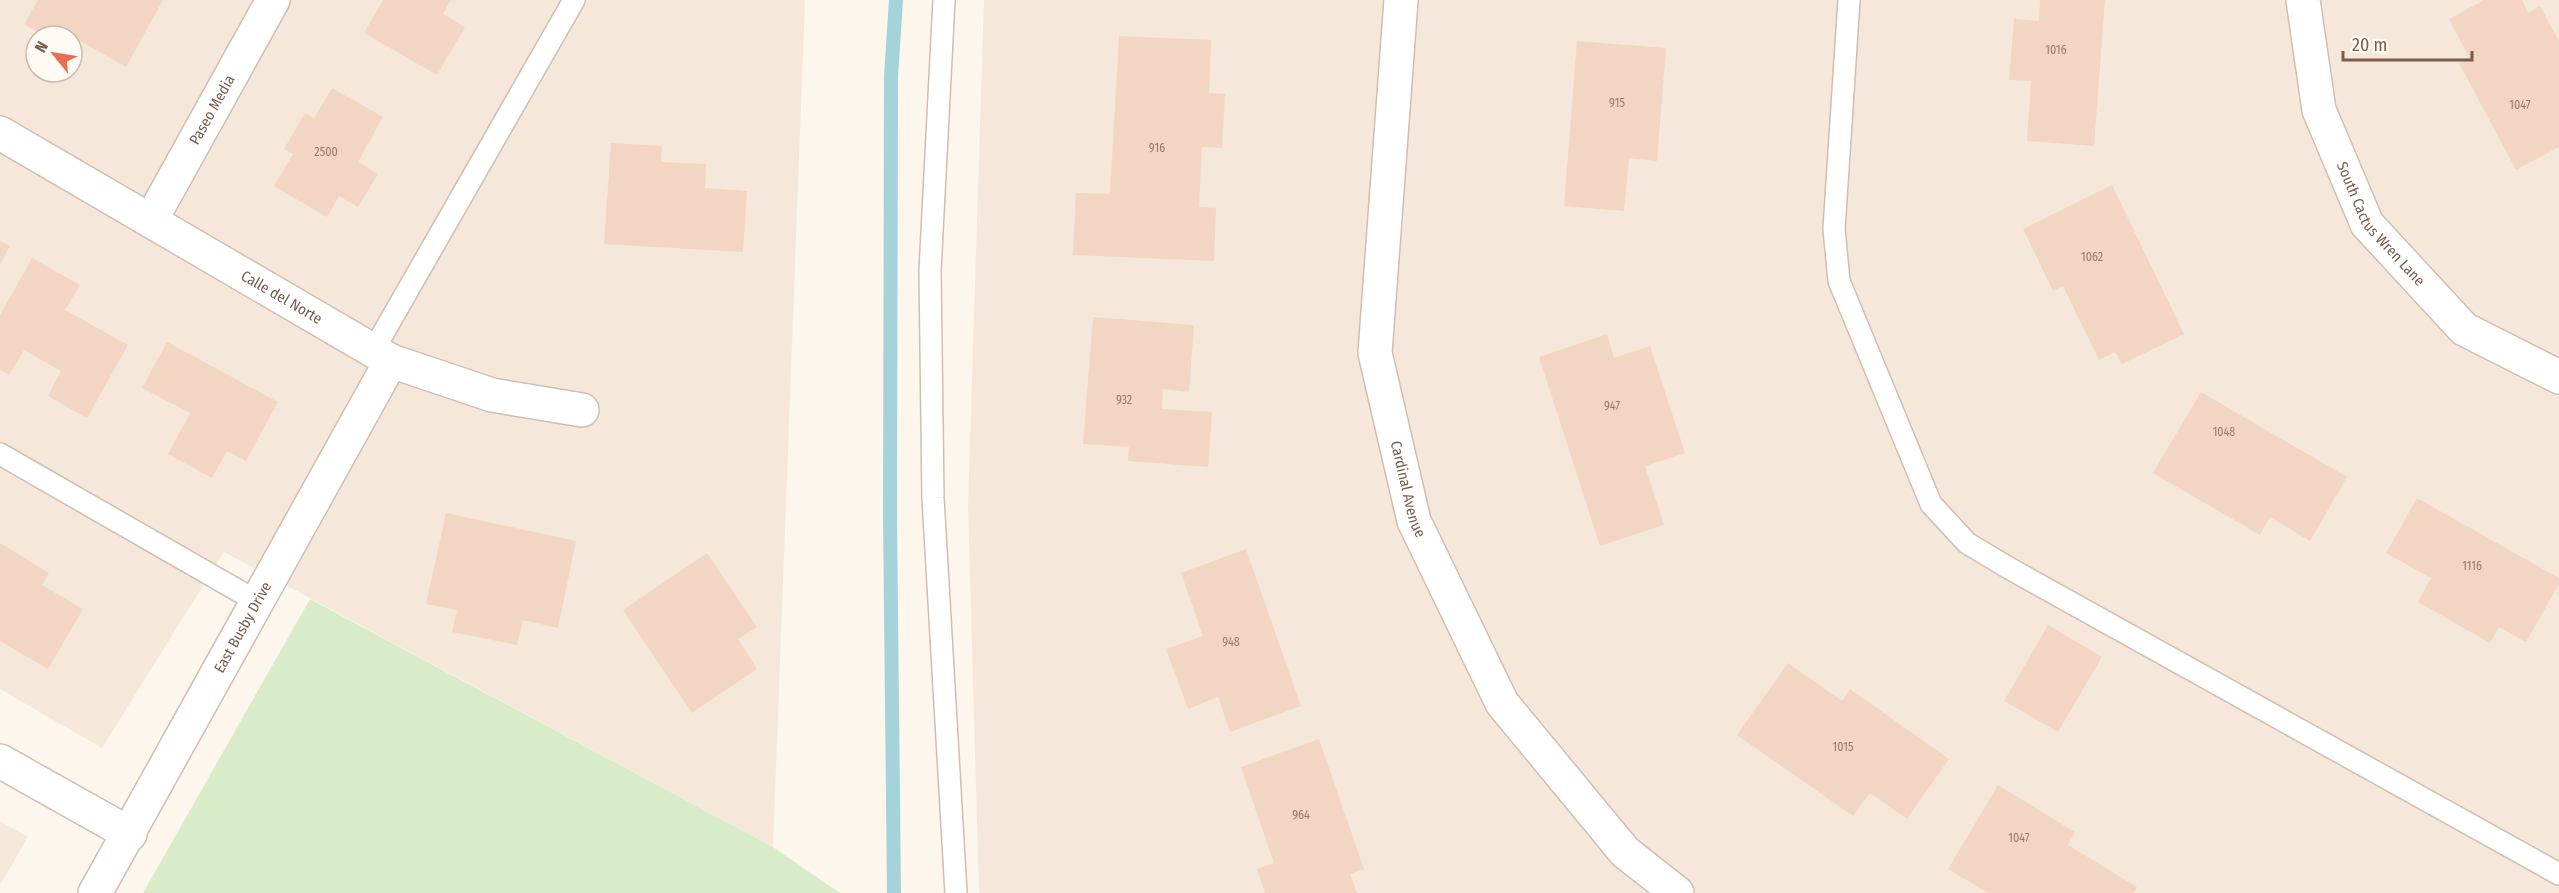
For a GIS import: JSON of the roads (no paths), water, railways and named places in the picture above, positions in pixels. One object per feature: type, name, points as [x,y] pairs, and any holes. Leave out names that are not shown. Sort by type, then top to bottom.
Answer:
[{"type":"street","name":"Paseo Media","points":[[151,220],[273,0]]},
{"type":"street","name":"Cardinal Avenue","points":[[1401,0],[1375,353],[1414,521],[1502,703],[1625,852],[1677,893]]},
{"type":"street","name":"South Cactus Wren Lane","points":[[2303,0],[2319,110],[2367,224],[2464,329],[2559,377]]},
{"type":"street","name":"Calle del Norte","points":[[0,134],[382,356],[492,395],[582,410]]},
{"type":"street","name":"East Busby Drive","points":[[95,893],[258,602],[382,356]]},
{"type":"street","points":[[0,761],[130,834]]},
{"type":"lane","points":[[382,356],[574,0]]},
{"type":"lane","points":[[944,0],[930,271],[933,510],[956,893]]},
{"type":"lane","points":[[1849,0],[1834,229],[1839,281],[1931,504],[1967,543],[2007,567],[2559,874]]},
{"type":"lane","points":[[0,454],[258,602]]},
{"type":"waterway","points":[[894,893],[890,515],[891,77],[896,0]]}]
